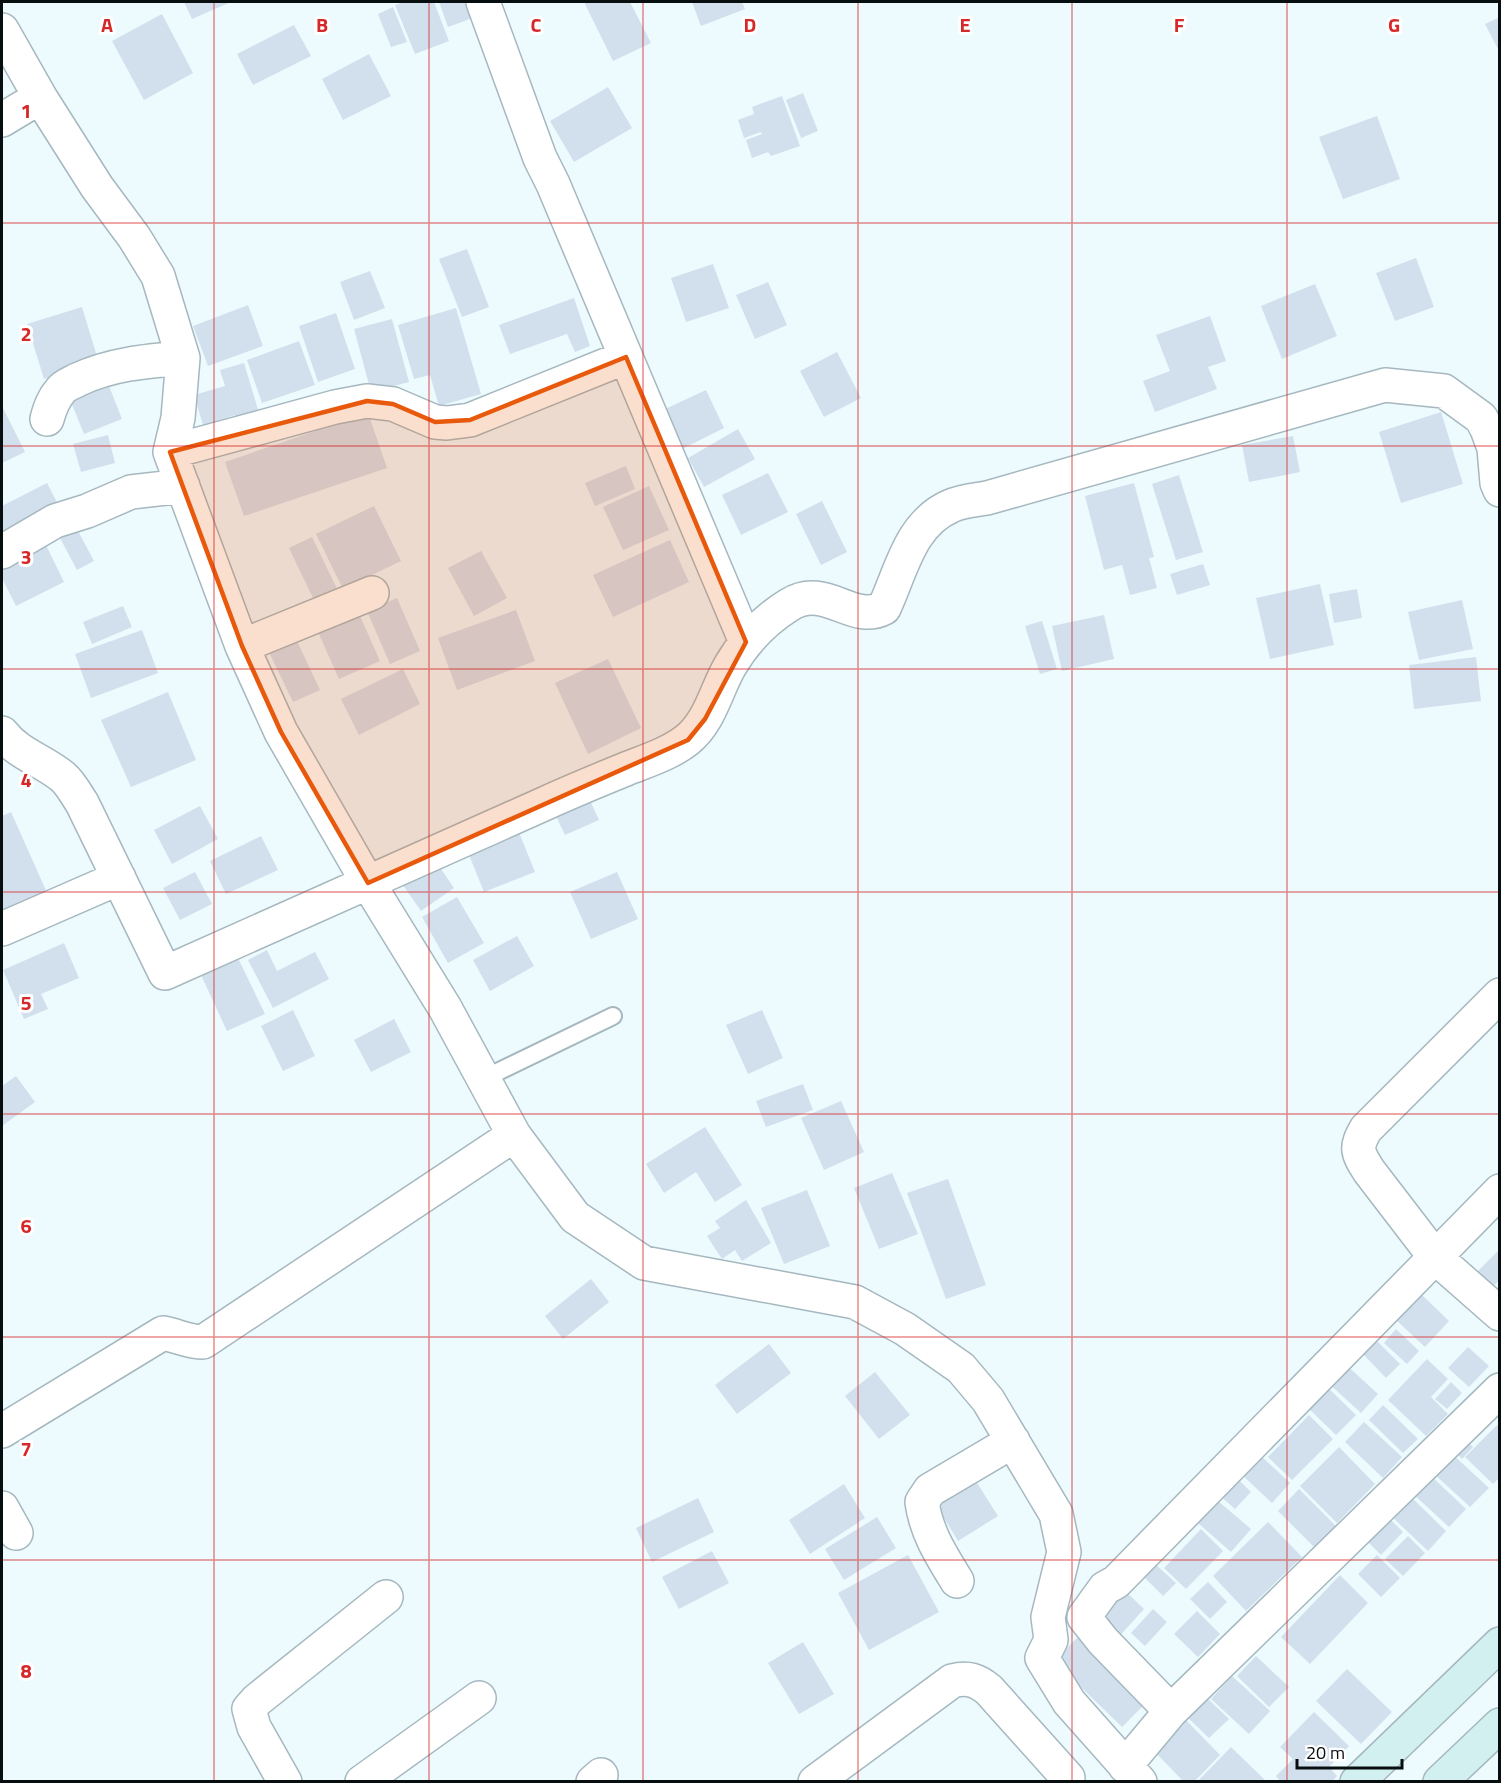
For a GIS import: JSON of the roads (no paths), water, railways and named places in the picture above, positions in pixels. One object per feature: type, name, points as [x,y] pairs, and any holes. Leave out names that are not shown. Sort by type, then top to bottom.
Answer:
[{"type":"street","points":[[483,2],[540,158],[554,184],[746,642]]},
{"type":"street","points":[[2,30],[40,98],[158,276],[183,358],[178,418],[170,452],[242,646],[281,732],[368,883],[445,1008],[514,1136],[575,1217],[644,1263],[855,1302],[905,1329],[961,1368],[988,1400],[1056,1514],[1064,1552],[1048,1617],[1051,1640],[1042,1658],[1069,1702],[1132,1774],[1171,1711],[1500,1390]]},
{"type":"street","points":[[2,120],[40,98]]},
{"type":"street","points":[[170,452],[335,407],[367,401],[393,404],[435,422],[470,420],[626,357]]},
{"type":"street","points":[[47,419],[52,402],[63,387],[85,377],[110,367],[139,361],[183,358]]},
{"type":"street","points":[[2,733],[23,753],[63,777],[72,788],[165,973],[579,788],[661,755],[688,740],[705,719],[730,666],[746,642],[772,617],[791,603],[811,597],[829,599],[852,610],[874,613],[884,608],[917,534],[933,516],[952,505],[998,495],[1385,385],[1444,391],[1481,418],[1494,448],[1497,483],[1500,490]]},
{"type":"street","points":[[2,552],[55,521],[87,511],[131,492],[183,486]]},
{"type":"street","points":[[242,646],[372,593]]},
{"type":"street","points":[[2,929],[119,878]]},
{"type":"street","points":[[1500,995],[1366,1129],[1358,1144],[1359,1156],[1435,1257],[1500,1314]]},
{"type":"street","points":[[2,1431],[163,1333],[178,1336],[190,1342],[203,1342],[514,1136]]},
{"type":"street","points":[[1171,1711],[1103,1641],[1084,1617],[1104,1588],[1116,1582],[1500,1191]]},
{"type":"street","points":[[957,1581],[933,1543],[922,1502],[930,1490],[1013,1441]]},
{"type":"street","points":[[285,1782],[254,1726],[249,1709],[257,1700],[386,1597]]},
{"type":"street","points":[[1357,1782],[1500,1644]]},
{"type":"street","points":[[815,1782],[952,1681],[961,1678],[978,1681],[989,1690],[1065,1780],[1100,1738]]},
{"type":"street","points":[[362,1782],[479,1698]]},
{"type":"street","points":[[1440,1782],[1500,1725]]},
{"type":"lane","points":[[483,1079],[614,1016]]}]
